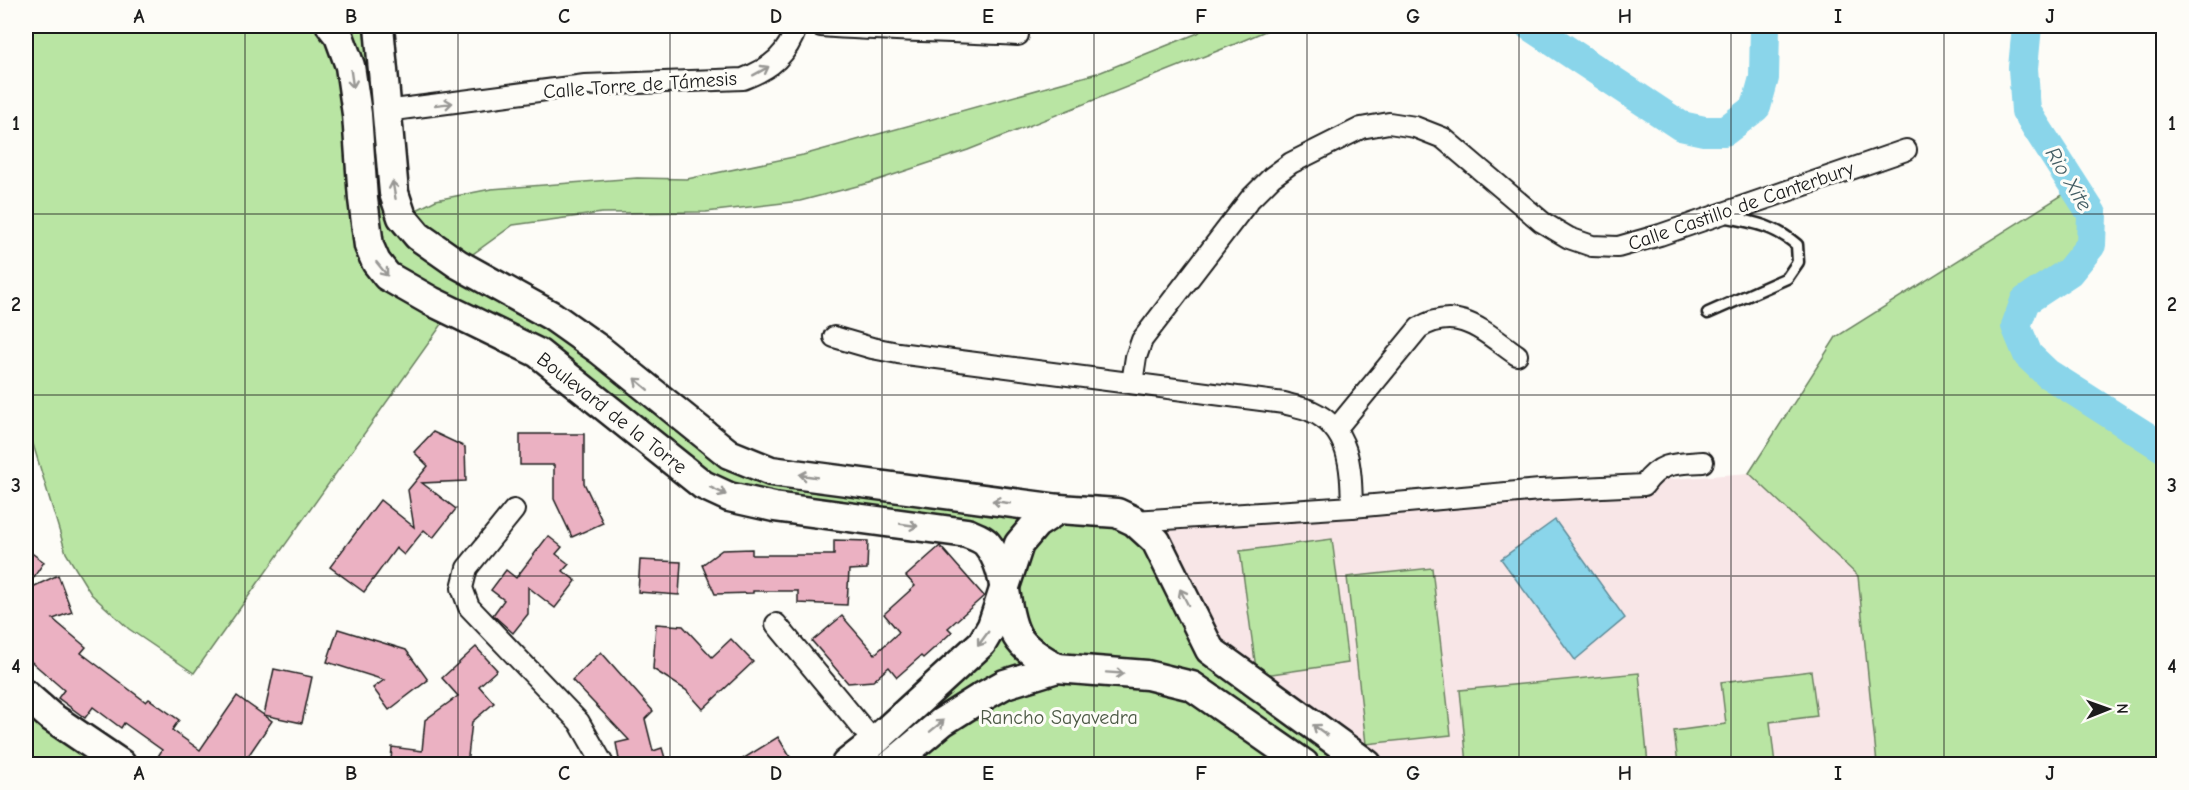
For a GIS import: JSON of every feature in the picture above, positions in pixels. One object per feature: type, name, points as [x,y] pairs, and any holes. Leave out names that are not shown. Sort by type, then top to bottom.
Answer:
[{"type":"street","name":"Boulevard de la Torre","points":[[331,26],[339,36],[350,66],[357,114],[369,246],[376,262],[387,276],[431,301],[537,353],[703,484],[729,497],[774,507],[967,533],[987,543],[998,563],[1006,586]]},
{"type":"street","name":"Boulevard de la Torre","points":[[379,26],[394,193],[402,217],[418,236],[458,264],[552,316],[600,350],[729,454],[771,471],[1059,509]]},
{"type":"street","name":"Calle Torre de Támesis","points":[[386,111],[585,85],[743,79],[764,72],[779,59],[797,26]]},
{"type":"street","points":[[821,26],[1018,35]]},
{"type":"street","name":"Calle Castillo de Canterbury","points":[[1132,383],[1136,357],[1142,340],[1250,198],[1291,163],[1361,128],[1389,123],[1415,127],[1443,138],[1542,222],[1569,238],[1592,246],[1618,247],[1660,236],[1906,150]]},
{"type":"street","points":[[431,301],[451,286],[458,264]]},
{"type":"street","points":[[1336,429],[1419,328],[1434,319],[1452,318],[1468,322],[1517,355]]},
{"type":"street","points":[[834,337],[898,353],[1284,403],[1312,412],[1336,429],[1346,449],[1351,471],[1353,507]]},
{"type":"street","points":[[1134,520],[1353,507],[1540,490],[1644,485],[1651,474],[1662,466],[1703,462]]},
{"type":"street","points":[[846,765],[936,687],[982,643],[992,626],[1019,544],[1036,524],[1059,509],[1118,513],[1134,520],[1156,541],[1210,650],[1210,664],[1204,678],[1192,686]]},
{"type":"street","points":[[514,510],[467,568],[462,588],[465,598],[469,607],[579,722],[603,765]]},
{"type":"street","points":[[1006,586],[1010,615],[1017,636],[1030,652],[1057,668]]},
{"type":"street","points":[[776,624],[874,742]]},
{"type":"street","points":[[1210,650],[1367,765]]},
{"type":"street","points":[[892,765],[942,722],[980,698],[1005,684],[1057,668],[1147,675],[1192,686],[1304,765]]},
{"type":"street","points":[[26,695],[38,720],[121,765]]},
{"type":"lane","points":[[1708,313],[1787,278],[1798,262],[1797,246],[1783,233],[1762,224],[1719,216]]},
{"type":"shaded area","points":[[1749,473],[1858,576],[1973,573],[1876,760],[1877,764],[1368,764],[1211,650],[1134,521]]},
{"type":"green space","name":"Rancho Sayavedra","points":[[26,26],[379,26],[403,217],[436,200],[491,189],[637,178],[687,179],[803,155],[1101,72],[1198,33],[1206,26],[1277,26],[968,150],[869,183],[800,201],[706,212],[602,213],[513,225],[459,264],[729,454],[1133,522],[1210,650],[1367,764],[846,764],[936,687],[1006,587],[987,542],[729,497],[452,310],[194,673],[129,629],[91,594],[66,553],[26,421]]},
{"type":"green space","points":[[2075,187],[2092,214],[2091,245],[2069,272],[2025,301],[2016,326],[2028,355],[2048,374],[2163,448],[2163,764],[1877,764],[1858,576],[1749,473],[1836,337]]},
{"type":"green space","points":[[1332,539],[1348,663],[1257,676],[1240,551]]},
{"type":"green space","points":[[1432,568],[1451,735],[1366,744],[1347,577]]},
{"type":"green space","points":[[1811,671],[1817,716],[1770,722],[1775,764],[1678,764],[1674,731],[1726,724],[1721,682]]},
{"type":"green space","points":[[1639,673],[1648,764],[1467,764],[1460,690]]},
{"type":"green space","points":[[26,695],[121,764],[26,764]]},
{"type":"water","points":[[1555,520],[1625,618],[1575,660],[1501,559]]},
{"type":"building","points":[[433,432],[465,447],[466,481],[422,483],[456,509],[433,538],[424,530],[404,555],[396,548],[364,592],[330,567],[380,500],[414,527],[408,490],[428,466],[414,452]]},
{"type":"building","points":[[520,434],[584,434],[584,483],[603,523],[572,537],[554,499],[554,465],[520,465]]},
{"type":"building","points":[[548,536],[562,547],[556,554],[569,564],[563,571],[576,581],[555,608],[528,587],[528,614],[513,633],[493,615],[504,600],[491,590],[506,570],[516,578]]},
{"type":"building","points":[[834,540],[868,541],[867,569],[849,570],[847,605],[798,603],[798,591],[715,594],[702,565],[722,550],[752,549],[752,555],[834,555]]},
{"type":"building","points":[[940,546],[984,596],[948,628],[952,632],[897,677],[889,667],[873,681],[848,683],[812,641],[842,616],[875,654],[899,632],[884,614],[915,586],[906,576]]},
{"type":"building","points":[[26,549],[44,562],[26,589]]},
{"type":"building","points":[[640,560],[681,562],[679,595],[638,592]]},
{"type":"building","points":[[58,575],[72,612],[53,619],[86,647],[81,653],[146,702],[149,699],[179,720],[172,730],[200,750],[237,696],[272,721],[242,765],[166,765],[157,758],[162,750],[124,723],[121,728],[93,707],[85,718],[58,698],[64,690],[26,657],[26,590]]},
{"type":"building","points":[[656,624],[683,626],[712,657],[731,639],[753,662],[703,709],[686,690],[653,669]]},
{"type":"building","points":[[338,629],[406,650],[428,680],[389,710],[373,688],[384,680],[327,662]]},
{"type":"building","points":[[476,647],[497,670],[479,686],[494,703],[472,722],[467,765],[420,765],[391,761],[392,747],[422,751],[425,720],[458,696],[442,678]]},
{"type":"building","points":[[601,652],[653,711],[645,719],[653,751],[662,748],[667,765],[620,765],[616,743],[629,740],[572,680]]},
{"type":"building","points":[[274,669],[312,677],[302,723],[264,715]]},
{"type":"building","points":[[778,737],[795,765],[733,765]]},
{"type":"waterway","name":"Rio Xite","points":[[1530,26],[1681,126],[1704,131],[1725,131],[1756,107],[1764,78],[1765,26]]},
{"type":"waterway","name":"Rio Xite","points":[[2027,26],[2023,68],[2026,111],[2092,214],[2091,245],[2069,272],[2025,301],[2016,326],[2028,355],[2048,374],[2164,448]]}]
